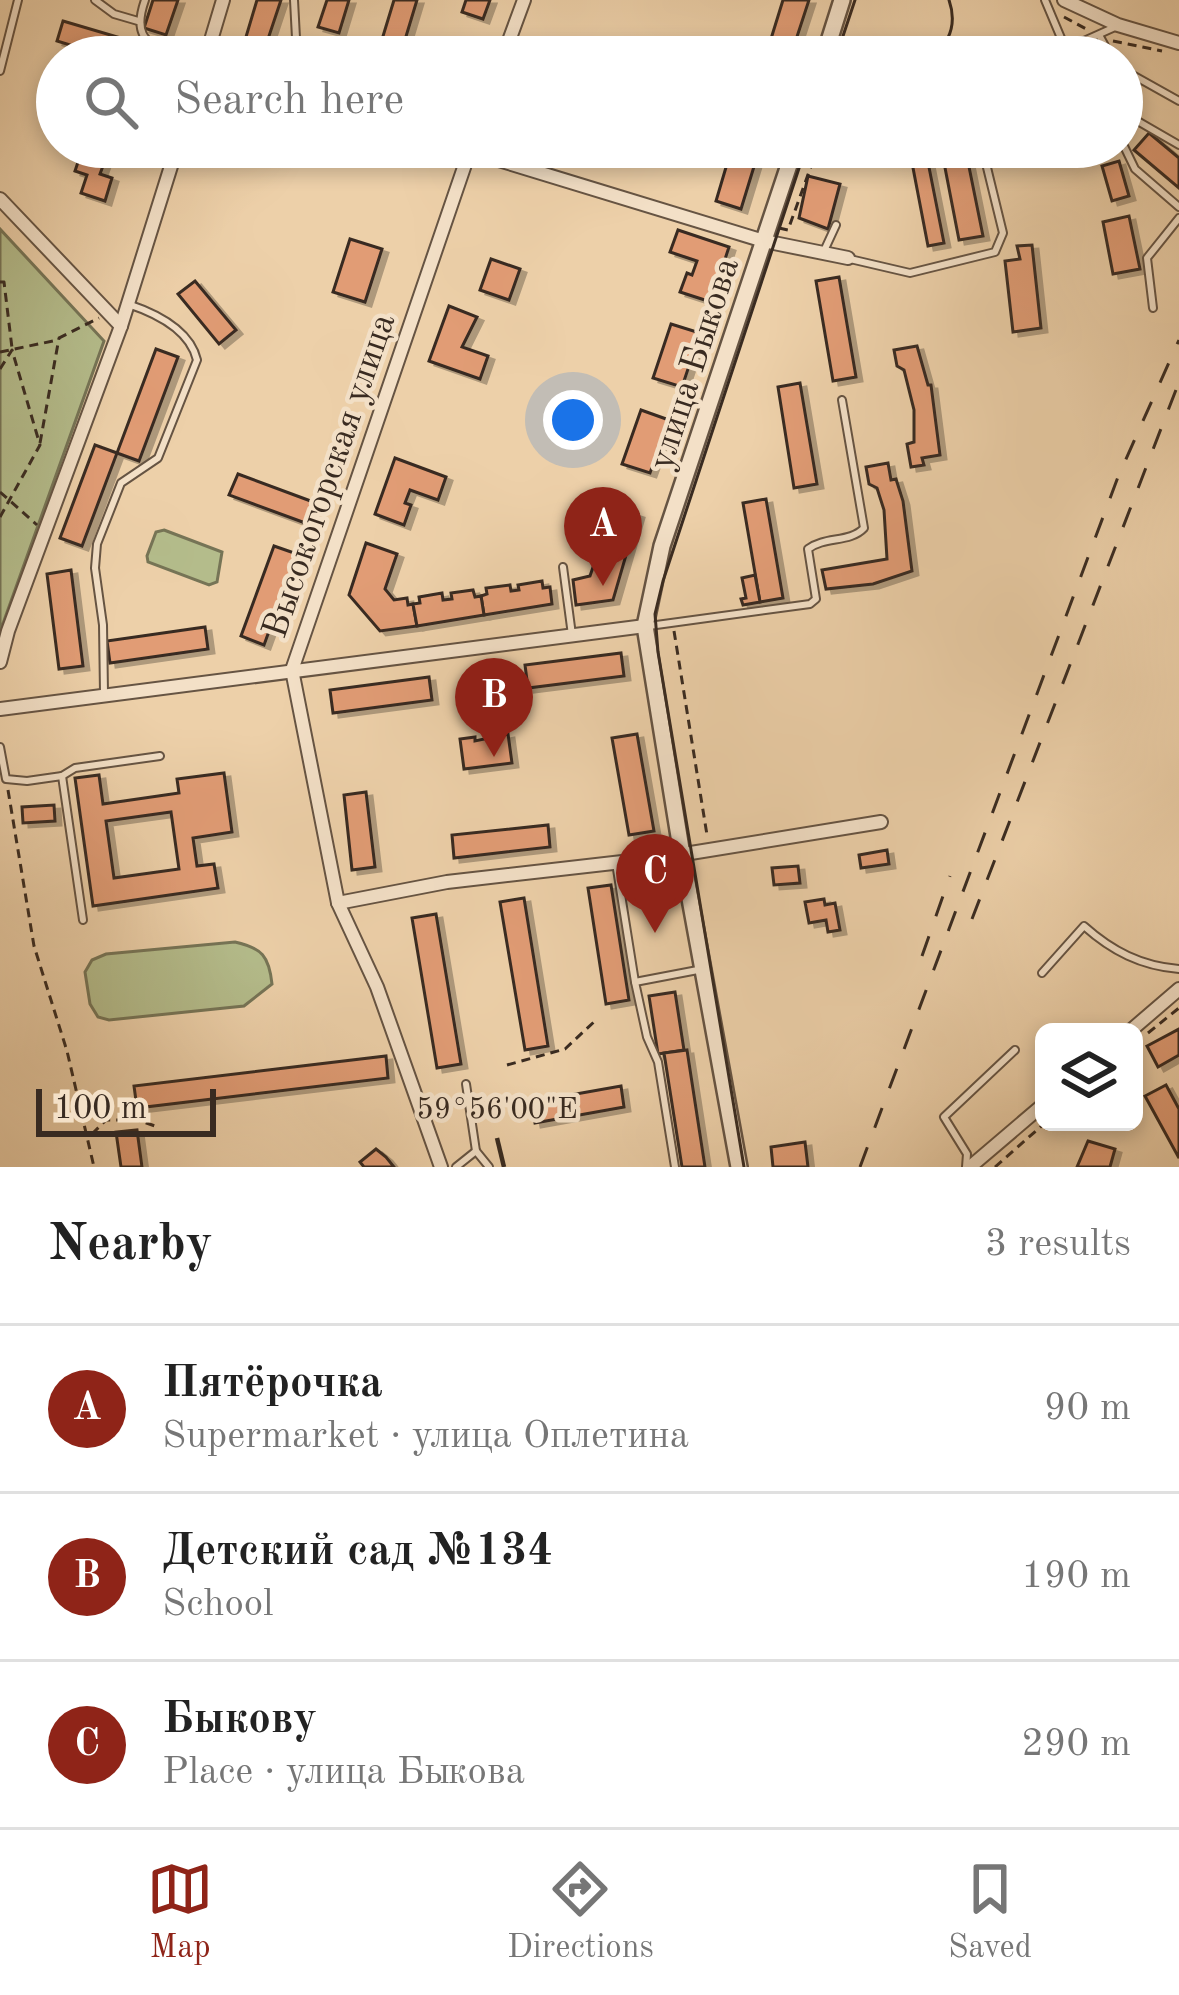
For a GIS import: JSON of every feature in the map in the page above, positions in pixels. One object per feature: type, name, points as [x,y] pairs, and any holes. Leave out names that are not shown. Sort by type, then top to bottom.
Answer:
[{"type":"street","points":[[213,36],[224,0]]},
{"type":"street","points":[[511,36],[524,0]]},
{"type":"street","points":[[831,36],[842,0]]},
{"type":"street","points":[[1064,0],[1118,25],[1179,43]]},
{"type":"street","points":[[0,662],[121,326],[170,168]]},
{"type":"street","name":"Высокогорская улица","points":[[441,1167],[377,987],[338,903],[292,670],[459,168]]},
{"type":"street","points":[[538,168],[848,258]]},
{"type":"street","name":"улица Быкова","points":[[739,1167],[645,626],[662,546],[788,168]]},
{"type":"street","points":[[0,199],[121,326]]},
{"type":"street","points":[[0,709],[645,626]]},
{"type":"street","points":[[338,903],[447,882],[682,854],[881,822]]},
{"type":"street","points":[[1139,1023],[1179,989]]},
{"type":"street","points":[[968,1167],[1035,1111]]},
{"type":"lane","points":[[0,71],[18,0]]},
{"type":"lane","points":[[95,0],[114,14],[138,21]]},
{"type":"lane","points":[[145,0],[138,21],[146,36]]},
{"type":"lane","points":[[294,0],[296,36]]},
{"type":"lane","points":[[1045,0],[1060,36]]},
{"type":"lane","points":[[1099,35],[1118,25]]},
{"type":"lane","points":[[1143,81],[1179,101]]},
{"type":"lane","points":[[1143,124],[1179,145]]},
{"type":"lane","points":[[848,258],[910,274],[995,252],[1003,232],[987,168]]},
{"type":"lane","points":[[1135,168],[1179,207]]},
{"type":"lane","points":[[1153,308],[1147,258],[1179,218]]},
{"type":"lane","points":[[822,254],[836,225]]},
{"type":"lane","points":[[104,697],[103,625],[94,568],[97,544],[121,483],[158,458],[197,360],[193,345],[184,337],[153,312],[128,304]]},
{"type":"lane","points":[[645,626],[809,604],[816,599],[808,549],[858,535],[864,528],[842,400]]},
{"type":"lane","points":[[563,567],[572,635]]},
{"type":"lane","points":[[0,747],[6,779],[27,781],[62,776],[75,768],[160,756]]},
{"type":"lane","points":[[62,776],[82,920]]},
{"type":"lane","points":[[616,862],[635,982],[658,1062],[675,1167]]},
{"type":"lane","points":[[1042,973],[1084,926],[1123,955],[1152,967],[1179,969]]},
{"type":"lane","points":[[635,982],[703,969]]},
{"type":"lane","points":[[968,1167],[967,1154],[944,1117],[1016,1050]]},
{"type":"lane","points":[[466,1084],[476,1151],[489,1167]]},
{"type":"lane","points":[[456,1167],[476,1151]]},
{"type":"path","points":[[767,232],[788,230],[810,168]]},
{"type":"path","points":[[0,282],[4,282],[12,350],[40,445]]},
{"type":"path","points":[[0,352],[58,338],[100,317]]},
{"type":"path","points":[[0,517],[40,445],[58,338]]},
{"type":"path","points":[[0,369],[12,350]]},
{"type":"path","points":[[0,492],[38,526]]},
{"type":"path","points":[[674,630],[708,850]]},
{"type":"path","points":[[6,779],[34,946],[94,1167]]},
{"type":"path","points":[[1143,1037],[1179,1008]]},
{"type":"path","points":[[507,1065],[565,1049],[596,1019]]},
{"type":"path","points":[[89,1137],[106,1120],[138,1120],[155,1126]]},
{"type":"path","points":[[995,1167],[1036,1131]]},
{"type":"green space","points":[[0,229],[104,341],[0,632]]},
{"type":"green space","points":[[164,530],[222,552],[217,582],[209,585],[148,562],[156,532]]},
{"type":"green space","points":[[235,942],[262,955],[271,974],[272,984],[244,1006],[109,1020],[98,1017],[90,1004],[85,972],[92,960],[106,954]]},
{"type":"building","points":[[153,0],[178,0],[166,35],[144,28]]},
{"type":"building","points":[[257,0],[281,0],[269,36],[246,36]]},
{"type":"building","points":[[327,0],[349,0],[339,33],[318,27]]},
{"type":"building","points":[[394,0],[417,0],[406,36],[383,36]]},
{"type":"building","points":[[466,0],[490,0],[483,19],[462,12]]},
{"type":"building","points":[[783,0],[809,0],[797,36],[772,36]]},
{"type":"building","points":[[63,21],[114,36],[58,36]]},
{"type":"building","points":[[1149,133],[1179,158],[1179,188],[1143,158],[1143,140]]},
{"type":"building","points":[[102,168],[100,174],[112,178],[105,201],[81,193],[87,175],[75,171]]},
{"type":"building","points":[[726,168],[754,168],[741,209],[716,201]]},
{"type":"building","points":[[913,168],[929,168],[944,243],[928,246]]},
{"type":"building","points":[[945,168],[969,168],[983,236],[959,240]]},
{"type":"building","points":[[1103,168],[1121,168],[1129,196],[1112,201]]},
{"type":"building","points":[[808,176],[840,184],[828,229],[799,218]]},
{"type":"building","points":[[1129,216],[1140,269],[1113,274],[1103,222]]},
{"type":"building","points":[[678,230],[729,247],[711,302],[680,292],[697,261],[670,252]]},
{"type":"building","points":[[350,239],[382,249],[365,302],[333,292]]},
{"type":"building","points":[[1032,245],[1041,328],[1013,332],[1005,261],[1020,259],[1017,246]]},
{"type":"building","points":[[491,259],[520,269],[509,300],[480,290]]},
{"type":"building","points":[[839,277],[856,377],[833,381],[816,281]]},
{"type":"building","points":[[195,281],[236,330],[219,344],[178,294]]},
{"type":"building","points":[[449,306],[477,317],[462,347],[488,356],[480,379],[429,361]]},
{"type":"building","points":[[671,324],[700,333],[682,387],[653,378]]},
{"type":"building","points":[[917,346],[931,385],[940,455],[922,458],[924,465],[911,467],[907,444],[914,442],[914,410],[894,350]]},
{"type":"building","points":[[156,349],[178,357],[139,461],[117,453]]},
{"type":"building","points":[[800,383],[817,484],[794,488],[778,387]]},
{"type":"building","points":[[641,410],[669,420],[650,473],[622,464]]},
{"type":"building","points":[[95,445],[117,453],[82,546],[60,538]]},
{"type":"building","points":[[395,458],[446,477],[438,500],[410,490],[404,525],[375,514]]},
{"type":"building","points":[[888,463],[903,501],[912,571],[873,584],[826,589],[822,570],[887,559],[884,510],[877,488],[869,484],[866,467]]},
{"type":"building","points":[[238,474],[316,503],[308,524],[229,495]]},
{"type":"building","points":[[766,499],[783,598],[760,602],[743,503]]},
{"type":"building","points":[[603,503],[638,514],[613,600],[576,605],[573,580],[590,576],[605,532],[595,528]]},
{"type":"building","points":[[366,543],[397,554],[385,589],[394,600],[407,598],[408,605],[413,604],[417,626],[380,631],[349,595]]},
{"type":"building","points":[[274,546],[297,554],[264,645],[241,636]]},
{"type":"building","points":[[71,570],[83,666],[59,669],[47,574]]},
{"type":"building","points":[[755,575],[760,602],[743,605],[742,578]]},
{"type":"building","points":[[542,581],[543,588],[550,587],[552,604],[484,615],[481,596],[487,594],[486,588],[510,585],[511,591],[519,590],[518,585]]},
{"type":"building","points":[[473,590],[475,597],[481,596],[484,615],[417,626],[413,604],[420,603],[419,597],[442,593],[443,600],[452,599],[451,593]]},
{"type":"building","points":[[205,627],[208,649],[110,663],[107,641]]},
{"type":"building","points":[[621,653],[624,676],[528,688],[525,665]]},
{"type":"building","points":[[429,677],[432,700],[333,713],[330,690]]},
{"type":"building","points":[[508,734],[512,763],[464,769],[460,739]]},
{"type":"building","points":[[637,734],[654,831],[629,835],[612,738]]},
{"type":"building","points":[[224,773],[232,832],[193,838],[197,866],[214,864],[218,888],[93,906],[75,778],[99,775],[103,804],[179,793],[177,779]],"holes":[[[171,812],[179,869],[114,878],[106,821]]]},
{"type":"building","points":[[366,792],[375,867],[352,870],[344,795]]},
{"type":"building","points":[[54,805],[55,821],[23,823],[22,807]]},
{"type":"building","points":[[548,825],[550,847],[454,858],[452,835]]},
{"type":"building","points":[[887,850],[889,864],[861,868],[859,855]]},
{"type":"building","points":[[798,866],[800,883],[774,885],[772,868]]},
{"type":"building","points":[[611,885],[629,1000],[606,1004],[588,888]]},
{"type":"building","points":[[524,898],[548,1046],[525,1050],[500,902]]},
{"type":"building","points":[[824,899],[825,905],[835,903],[840,930],[828,932],[826,920],[809,923],[805,902]]},
{"type":"building","points":[[436,914],[461,1064],[437,1068],[412,918]]},
{"type":"building","points":[[675,992],[684,1050],[658,1054],[649,996]]},
{"type":"building","points":[[1179,1029],[1179,1055],[1158,1067],[1147,1046]]},
{"type":"building","points":[[687,1050],[705,1167],[682,1167],[664,1053]]},
{"type":"building","points":[[386,1056],[388,1078],[137,1108],[134,1086]]},
{"type":"building","points":[[1166,1085],[1179,1109],[1179,1158],[1145,1096]]},
{"type":"building","points":[[621,1086],[624,1107],[535,1123],[531,1102]]},
{"type":"building","points":[[137,1130],[142,1167],[121,1167],[116,1132]]},
{"type":"building","points":[[1088,1141],[1115,1149],[1110,1167],[1077,1167]]},
{"type":"building","points":[[805,1142],[808,1167],[773,1167],[771,1147]]},
{"type":"building","points":[[376,1149],[394,1167],[364,1167],[360,1162]]},
{"type":"tram line","points":[[843,36],[855,0]]},
{"type":"tram line","points":[[948,36],[949,0]]},
{"type":"tram line","points":[[744,1167],[655,614],[799,168]]},
{"type":"railway","points":[[860,1167],[1118,477],[1179,340]]},
{"type":"railway","points":[[972,919],[1179,382]]},
{"type":"railway","points":[[922,956],[950,876]]},
{"type":"place","name":"Пятёрочка","points":[[603,586]]},
{"type":"place","name":"Детский сад №134","points":[[494,757]]},
{"type":"place","name":"Быкову","points":[[655,933]]}]
